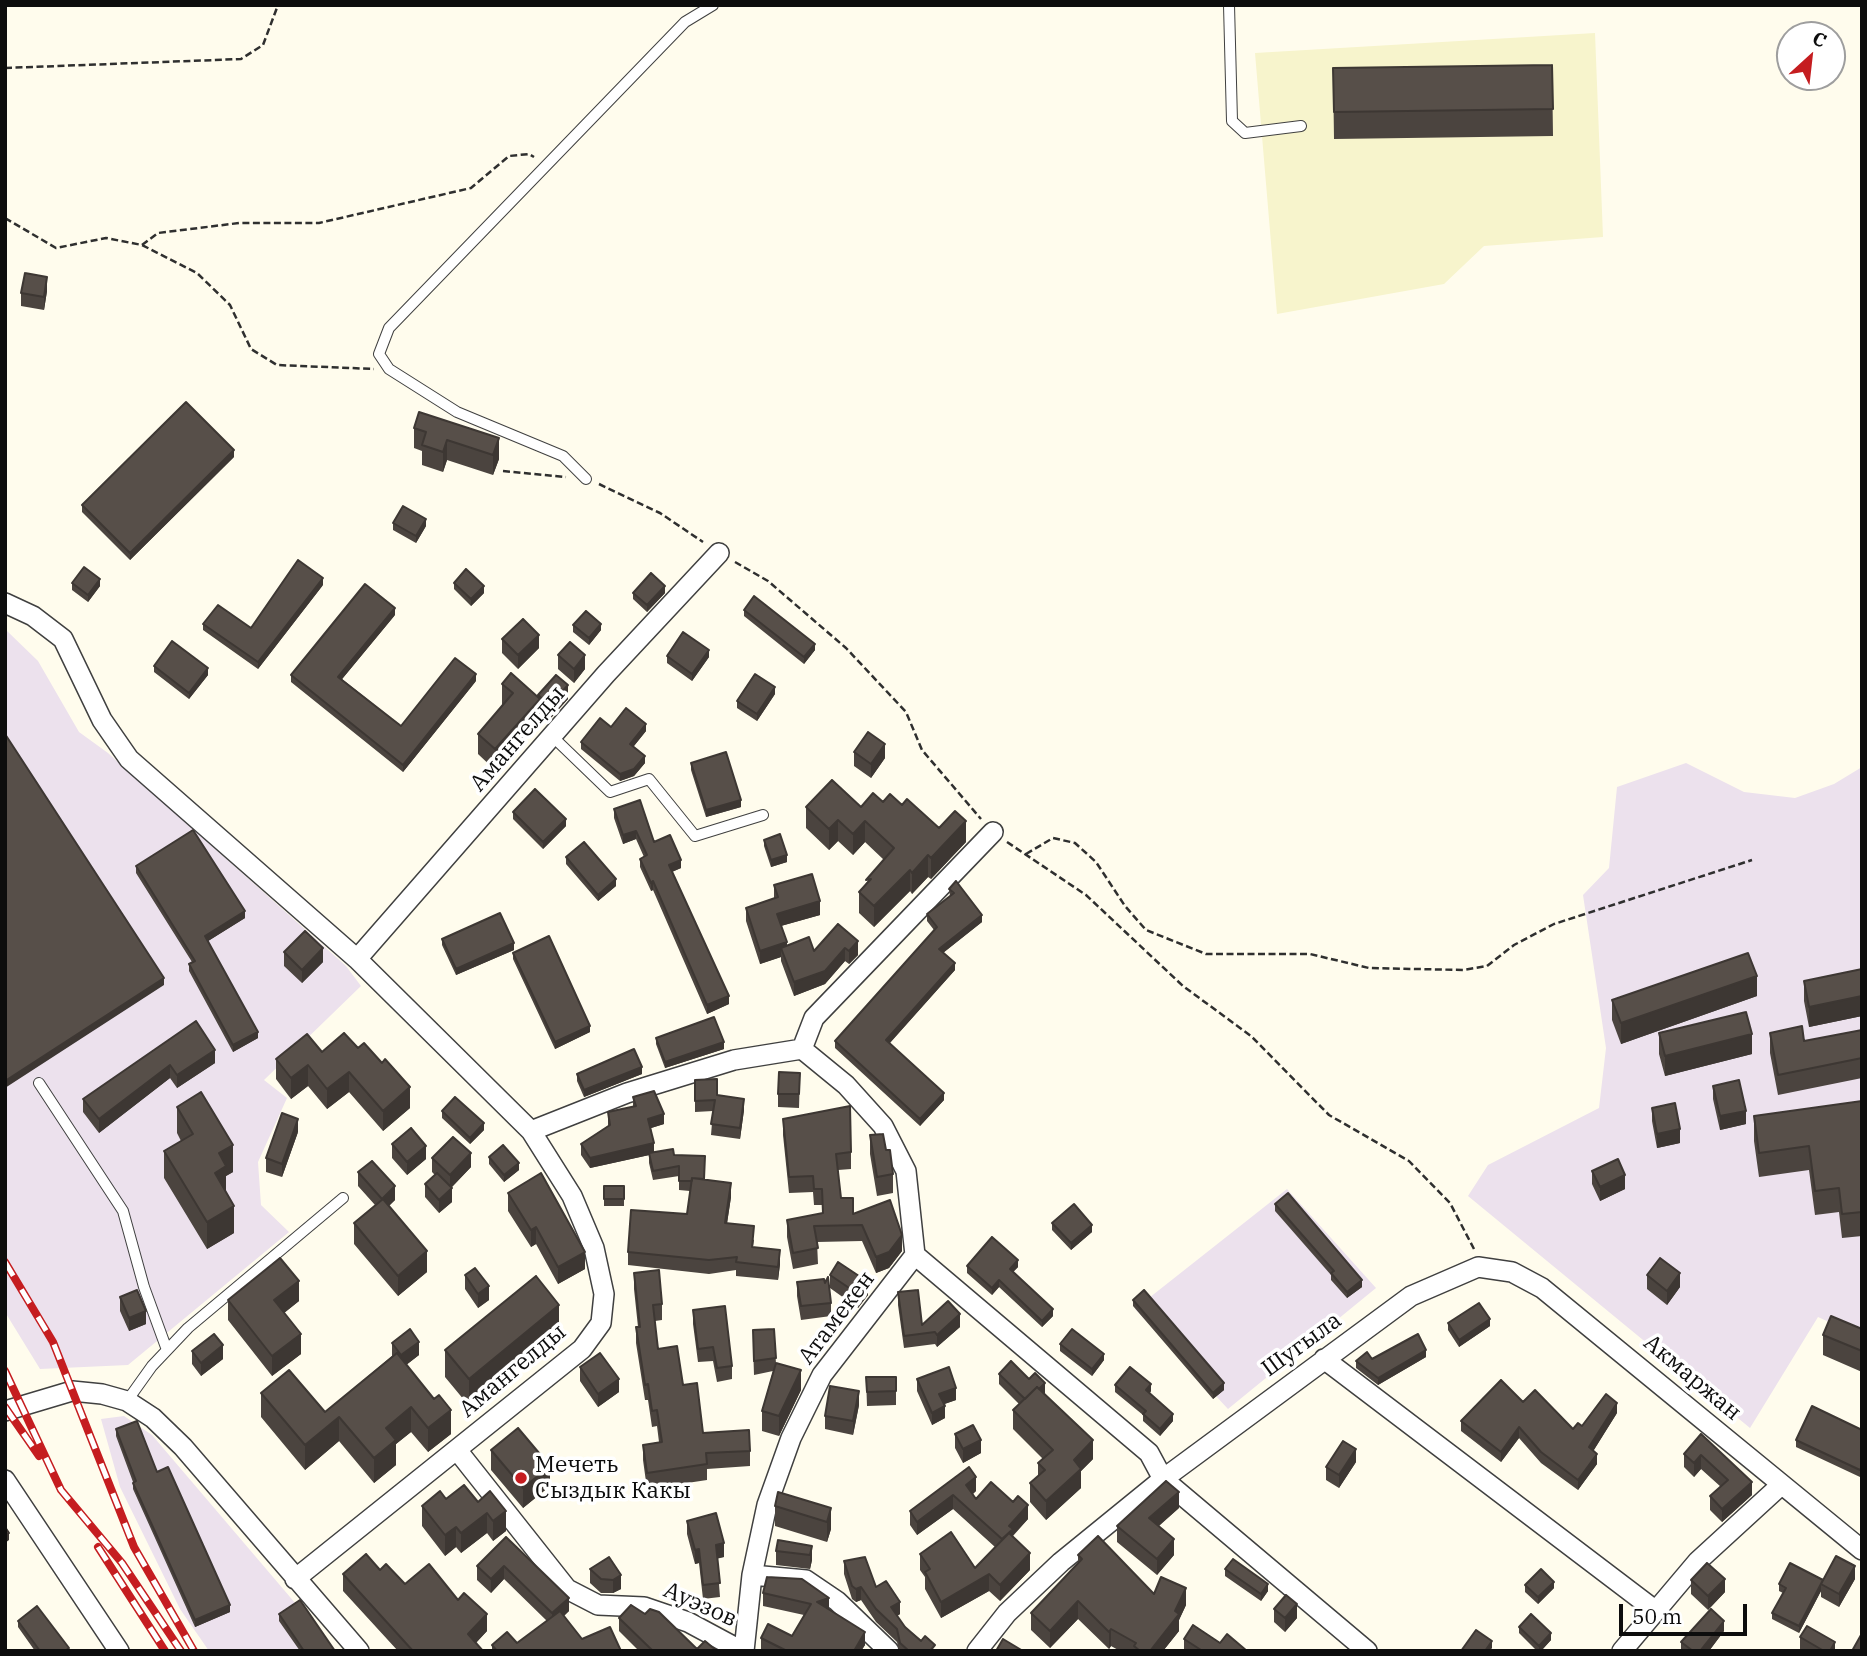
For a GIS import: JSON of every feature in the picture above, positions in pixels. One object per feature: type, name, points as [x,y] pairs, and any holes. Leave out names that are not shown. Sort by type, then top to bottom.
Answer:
[{"type":"street","name":"Амангелды","points":[[358,959],[606,674],[719,553]]},
{"type":"street","name":"Амангелды","points":[[5,603],[33,616],[63,639],[102,720],[129,758],[358,959],[531,1131],[572,1196],[594,1248],[604,1294],[601,1323],[582,1349],[295,1579]]},
{"type":"street","points":[[802,1049],[814,1018],[993,832]]},
{"type":"street","points":[[531,1131],[627,1093],[734,1060],[802,1049],[846,1085],[883,1126],[906,1171],[915,1255],[1149,1453],[1163,1479],[1367,1651]]},
{"type":"street","name":"Атамекен","points":[[743,1651],[752,1575],[767,1505],[783,1460],[822,1375],[915,1255]]},
{"type":"street","name":"Шугыла","points":[[977,1651],[1007,1613],[1043,1579],[1163,1479],[1411,1296],[1478,1267]]},
{"type":"street","name":"Акмаржан","points":[[1478,1267],[1512,1272],[1542,1287],[1862,1550]]},
{"type":"street","points":[[1324,1359],[1656,1611]]},
{"type":"street","points":[[5,1411],[72,1391],[102,1394],[127,1401],[153,1418],[184,1447],[359,1651]]},
{"type":"street","name":"Ауэзов","points":[[457,1450],[568,1589],[598,1605],[644,1608],[688,1622],[743,1651]]},
{"type":"street","points":[[5,1479],[119,1651]]},
{"type":"street","points":[[1622,1651],[1698,1561],[1782,1485]]},
{"type":"street","points":[[752,1575],[806,1580],[837,1601],[889,1651]]},
{"type":"lane","points":[[586,479],[563,456],[457,412],[388,369],[379,354],[389,328],[685,22],[713,5]]},
{"type":"lane","points":[[1229,5],[1232,121],[1245,133],[1301,126]]},
{"type":"lane","points":[[553,737],[610,792],[649,779],[695,836],[763,815]]},
{"type":"lane","points":[[39,1083],[123,1211],[144,1287],[167,1350]]},
{"type":"lane","points":[[127,1401],[188,1328],[343,1198]]},
{"type":"path","points":[[5,68],[240,59],[263,45],[278,5]]},
{"type":"path","points":[[142,245],[158,233],[239,223],[319,223],[471,188],[509,156],[529,154],[546,166]]},
{"type":"path","points":[[5,218],[56,248],[106,238],[142,245],[197,273],[230,305],[251,349],[277,365],[388,369]]},
{"type":"path","points":[[503,471],[586,479],[625,494],[768,581],[846,648],[906,712],[922,750],[993,832],[1086,895],[1183,986],[1251,1036],[1329,1115],[1409,1161],[1450,1203],[1472,1242],[1478,1267]]},
{"type":"path","points":[[1026,854],[1053,838],[1075,843],[1096,862],[1125,906],[1146,930],[1206,954],[1310,954],[1369,968],[1463,970],[1487,966],[1514,945],[1554,924],[1752,860]]},
{"type":"shaded area","points":[[1595,33],[1603,237],[1484,246],[1444,284],[1277,314],[1255,53]]},
{"type":"shaded area","points":[[5,629],[38,661],[79,732],[108,753],[346,966],[361,986],[264,1080],[287,1098],[258,1162],[261,1205],[289,1232],[128,1365],[40,1369],[5,1312]]},
{"type":"shaded area","points":[[1686,763],[1744,792],[1795,798],[1834,784],[1862,767],[1862,1337],[1818,1317],[1750,1428],[1468,1196],[1488,1165],[1599,1108],[1606,1048],[1583,895],[1609,868],[1617,787]]},
{"type":"shaded area","points":[[1287,1189],[1376,1288],[1228,1409],[1135,1309]]},
{"type":"shaded area","points":[[124,1416],[152,1435],[336,1651],[209,1651],[180,1609],[120,1487],[101,1419]]},
{"type":"building","points":[[1552,65],[1553,109],[1334,112],[1333,68]]},
{"type":"building","points":[[25,273],[47,277],[44,297],[21,293]]},
{"type":"building","points":[[186,402],[234,450],[130,553],[82,505]]},
{"type":"building","points":[[419,412],[499,438],[493,455],[447,440],[443,452],[422,445],[426,432],[414,428]]},
{"type":"building","points":[[403,506],[426,519],[416,536],[393,523]]},
{"type":"building","points":[[298,560],[323,578],[258,662],[203,624],[218,605],[251,628]]},
{"type":"building","points":[[84,567],[100,579],[88,595],[72,583]]},
{"type":"building","points":[[466,569],[484,586],[471,599],[454,583]]},
{"type":"building","points":[[651,573],[665,586],[647,605],[633,593]]},
{"type":"building","points":[[365,584],[395,608],[338,677],[401,726],[455,658],[476,674],[403,765],[291,675]]},
{"type":"building","points":[[754,596],[815,644],[804,657],[744,610]]},
{"type":"building","points":[[586,611],[601,624],[589,638],[573,625]]},
{"type":"building","points":[[523,619],[539,635],[518,655],[502,639]]},
{"type":"building","points":[[683,632],[709,650],[692,674],[667,656]]},
{"type":"building","points":[[172,641],[208,668],[189,693],[154,666]]},
{"type":"building","points":[[570,642],[585,655],[574,669],[558,655]]},
{"type":"building","points":[[511,673],[540,699],[495,749],[478,734],[513,693],[502,684]]},
{"type":"building","points":[[755,674],[775,687],[757,714],[737,701]]},
{"type":"building","points":[[556,675],[568,685],[550,705],[538,695]]},
{"type":"building","points":[[626,708],[646,724],[630,744],[645,756],[634,769],[620,774],[581,742],[600,718],[611,727]]},
{"type":"building","points":[[868,732],[885,744],[871,764],[854,752]]},
{"type":"building","points":[[5,734],[164,978],[5,1081]]},
{"type":"building","points":[[726,752],[741,800],[706,810],[691,763]]},
{"type":"building","points":[[832,780],[861,807],[873,793],[883,802],[890,794],[902,805],[907,799],[939,828],[955,811],[966,821],[931,858],[928,855],[912,873],[910,870],[874,906],[859,892],[894,848],[865,821],[853,834],[838,820],[829,829],[806,807]]},
{"type":"building","points":[[535,789],[566,819],[543,842],[513,812]]},
{"type":"building","points":[[640,800],[654,842],[670,835],[681,860],[669,865],[729,996],[707,1005],[653,881],[651,883],[640,859],[647,855],[636,831],[623,835],[614,809]]},
{"type":"building","points":[[193,830],[245,911],[205,936],[258,1032],[233,1045],[189,964],[195,961],[136,866]]},
{"type":"building","points":[[780,834],[787,855],[771,860],[764,840]]},
{"type":"building","points":[[584,842],[616,879],[598,895],[566,857]]},
{"type":"building","points":[[812,874],[820,901],[777,914],[787,942],[760,951],[746,908],[778,897],[774,885]]},
{"type":"building","points":[[956,881],[982,915],[939,949],[955,963],[886,1040],[944,1093],[920,1119],[835,1041],[937,927],[927,914],[954,893],[949,889]]},
{"type":"building","points":[[500,913],[514,943],[456,969],[442,939]]},
{"type":"building","points":[[838,924],[858,941],[849,951],[845,948],[825,971],[794,982],[781,948],[809,937],[814,951]]},
{"type":"building","points":[[305,931],[323,948],[302,970],[284,952]]},
{"type":"building","points":[[549,936],[590,1026],[555,1042],[513,953]]},
{"type":"building","points":[[1748,953],[1757,976],[1621,1023],[1612,1000]]},
{"type":"building","points":[[1862,969],[1862,996],[1809,1007],[1804,981]]},
{"type":"building","points":[[1746,1012],[1752,1034],[1665,1056],[1659,1033]]},
{"type":"building","points":[[714,1017],[724,1042],[665,1062],[656,1038]]},
{"type":"building","points":[[196,1021],[215,1050],[177,1075],[170,1065],[99,1119],[83,1099]]},
{"type":"building","points":[[1802,1026],[1804,1041],[1862,1030],[1862,1058],[1778,1075],[1770,1033]]},
{"type":"building","points":[[344,1033],[358,1048],[364,1043],[382,1063],[385,1059],[410,1087],[383,1111],[349,1072],[327,1089],[308,1065],[291,1078],[276,1059],[307,1034],[322,1052]]},
{"type":"building","points":[[634,1049],[642,1067],[584,1090],[577,1074]]},
{"type":"building","points":[[779,1072],[800,1073],[799,1094],[778,1094]]},
{"type":"building","points":[[717,1079],[717,1095],[744,1099],[740,1128],[711,1124],[715,1100],[695,1101],[695,1080]]},
{"type":"building","points":[[1739,1080],[1746,1111],[1720,1116],[1713,1086]]},
{"type":"building","points":[[654,1091],[664,1114],[648,1119],[654,1143],[590,1158],[581,1144],[610,1125],[608,1112],[636,1106],[633,1097]]},
{"type":"building","points":[[201,1092],[233,1145],[219,1153],[226,1166],[215,1173],[234,1206],[207,1222],[164,1151],[193,1134],[177,1107]]},
{"type":"building","points":[[455,1097],[484,1123],[470,1138],[442,1111]]},
{"type":"building","points":[[1862,1101],[1862,1212],[1842,1214],[1839,1188],[1815,1191],[1809,1146],[1759,1153],[1754,1116]]},
{"type":"building","points":[[1675,1103],[1680,1129],[1657,1134],[1652,1108]]},
{"type":"building","points":[[850,1106],[851,1152],[836,1154],[841,1198],[853,1198],[853,1214],[890,1200],[902,1235],[889,1252],[876,1257],[862,1225],[814,1226],[818,1248],[793,1253],[787,1220],[823,1213],[822,1189],[814,1189],[813,1176],[789,1177],[783,1119]]},
{"type":"building","points":[[282,1113],[298,1119],[282,1164],[266,1158]]},
{"type":"building","points":[[411,1128],[426,1146],[407,1162],[392,1144]]},
{"type":"building","points":[[883,1134],[886,1150],[890,1150],[893,1174],[877,1177],[870,1135]]},
{"type":"building","points":[[453,1137],[471,1153],[450,1175],[432,1158]]},
{"type":"building","points":[[503,1145],[519,1163],[504,1175],[489,1157]]},
{"type":"building","points":[[673,1149],[674,1155],[705,1156],[704,1179],[679,1181],[679,1166],[653,1171],[649,1153]]},
{"type":"building","points":[[1618,1159],[1625,1175],[1600,1187],[1592,1171]]},
{"type":"building","points":[[372,1161],[395,1186],[382,1199],[358,1172]]},
{"type":"building","points":[[437,1173],[452,1188],[439,1200],[425,1184]]},
{"type":"building","points":[[541,1173],[585,1252],[558,1267],[536,1227],[531,1230],[508,1193]]},
{"type":"building","points":[[692,1178],[731,1183],[725,1223],[754,1226],[752,1247],[780,1250],[778,1267],[736,1262],[737,1257],[709,1260],[628,1252],[631,1210],[687,1214]]},
{"type":"building","points":[[604,1186],[624,1186],[624,1199],[604,1199]]},
{"type":"building","points":[[1288,1193],[1362,1280],[1347,1292],[1331,1273],[1334,1271],[1275,1204]]},
{"type":"building","points":[[383,1199],[427,1251],[398,1276],[354,1223]]},
{"type":"building","points":[[1074,1204],[1092,1225],[1071,1243],[1052,1223]]},
{"type":"building","points":[[992,1237],[1018,1260],[1010,1269],[1053,1309],[1042,1321],[999,1280],[992,1288],[967,1266]]},
{"type":"building","points":[[280,1258],[299,1281],[274,1300],[301,1334],[272,1356],[228,1300]]},
{"type":"building","points":[[1660,1258],[1680,1273],[1667,1291],[1647,1275]]},
{"type":"building","points":[[838,1262],[868,1282],[858,1294],[830,1275]]},
{"type":"building","points":[[475,1268],[489,1286],[478,1294],[465,1275]]},
{"type":"building","points":[[659,1270],[662,1304],[653,1305],[658,1349],[677,1346],[683,1385],[697,1383],[703,1433],[749,1430],[750,1451],[706,1453],[707,1464],[647,1473],[643,1445],[662,1442],[657,1410],[652,1411],[648,1384],[645,1385],[636,1327],[640,1327],[634,1273]]},
{"type":"building","points":[[536,1276],[559,1305],[469,1379],[445,1350]]},
{"type":"building","points":[[828,1277],[831,1303],[801,1306],[797,1282],[824,1279],[825,1283]]},
{"type":"building","points":[[137,1290],[146,1311],[129,1318],[120,1297]]},
{"type":"building","points":[[918,1290],[922,1325],[948,1301],[960,1314],[937,1335],[935,1332],[904,1336],[898,1292]]},
{"type":"building","points":[[1144,1290],[1224,1383],[1213,1393],[1133,1300]]},
{"type":"building","points":[[1479,1303],[1490,1319],[1459,1340],[1448,1323]]},
{"type":"building","points":[[725,1306],[732,1366],[717,1368],[713,1347],[698,1349],[693,1310]]},
{"type":"building","points":[[1831,1316],[1862,1329],[1862,1351],[1823,1335]]},
{"type":"building","points":[[410,1329],[419,1342],[401,1355],[392,1343]]},
{"type":"building","points":[[774,1329],[776,1358],[754,1361],[753,1330]]},
{"type":"building","points":[[1072,1329],[1104,1354],[1092,1369],[1060,1344]]},
{"type":"building","points":[[214,1334],[223,1345],[201,1363],[192,1351]]},
{"type":"building","points":[[1418,1334],[1426,1350],[1378,1378],[1356,1361],[1367,1352],[1372,1359]]},
{"type":"building","points":[[397,1353],[434,1399],[439,1395],[451,1410],[428,1428],[411,1407],[386,1428],[396,1440],[374,1458],[339,1417],[305,1445],[261,1393],[289,1370],[325,1412]]},
{"type":"building","points":[[600,1353],[619,1379],[598,1394],[580,1367]]},
{"type":"building","points":[[1011,1361],[1029,1379],[1035,1373],[1045,1383],[1025,1399],[999,1374]]},
{"type":"building","points":[[776,1363],[801,1370],[779,1416],[762,1411]]},
{"type":"building","points":[[949,1367],[956,1388],[939,1394],[945,1406],[932,1413],[917,1379]]},
{"type":"building","points":[[1130,1367],[1151,1384],[1146,1390],[1173,1414],[1160,1429],[1143,1414],[1146,1411],[1115,1385]]},
{"type":"building","points":[[866,1377],[896,1377],[896,1391],[867,1392]]},
{"type":"building","points":[[1501,1380],[1523,1402],[1535,1390],[1573,1429],[1578,1423],[1582,1426],[1606,1394],[1617,1403],[1589,1447],[1597,1454],[1578,1480],[1541,1452],[1519,1427],[1501,1452],[1461,1421]]},
{"type":"building","points":[[830,1386],[859,1391],[853,1421],[825,1416]]},
{"type":"building","points":[[1037,1387],[1093,1440],[1074,1460],[1081,1469],[1046,1501],[1030,1483],[1045,1470],[1038,1463],[1053,1450],[1013,1410]]},
{"type":"building","points":[[1812,1406],[1862,1430],[1860,1470],[1796,1440]]},
{"type":"building","points":[[137,1421],[157,1472],[168,1467],[230,1605],[195,1620],[133,1483],[136,1481],[116,1429]]},
{"type":"building","points":[[973,1425],[981,1440],[963,1449],[955,1434]]},
{"type":"building","points":[[518,1428],[550,1466],[523,1488],[491,1450]]},
{"type":"building","points":[[1701,1434],[1752,1482],[1722,1509],[1710,1496],[1728,1480],[1701,1455],[1694,1463],[1684,1454]]},
{"type":"building","points":[[1343,1441],[1356,1449],[1339,1475],[1326,1467]]},
{"type":"building","points":[[969,1467],[976,1477],[966,1485],[976,1499],[991,1482],[1013,1502],[1018,1496],[1028,1505],[1009,1526],[1013,1529],[1002,1539],[953,1495],[917,1522],[910,1511]]},
{"type":"building","points":[[1166,1481],[1179,1492],[1149,1518],[1174,1539],[1157,1559],[1117,1526]]},
{"type":"building","points":[[464,1485],[478,1502],[490,1491],[506,1511],[493,1521],[487,1513],[461,1533],[456,1527],[445,1535],[422,1506],[440,1491],[446,1499]]},
{"type":"building","points":[[778,1492],[831,1508],[827,1522],[775,1506]]},
{"type":"building","points":[[716,1513],[724,1543],[716,1545],[720,1583],[703,1585],[699,1549],[695,1550],[687,1521]]},
{"type":"building","points":[[951,1532],[975,1568],[1009,1533],[1030,1553],[1000,1585],[989,1574],[941,1602],[925,1572],[930,1569],[920,1554]]},
{"type":"building","points":[[1098,1536],[1154,1594],[1161,1577],[1186,1588],[1175,1611],[1179,1614],[1150,1651],[1140,1651],[1134,1646],[1136,1643],[1111,1629],[1109,1632],[1078,1601],[1050,1631],[1031,1613],[1082,1559],[1078,1555]]},
{"type":"building","points":[[506,1537],[569,1598],[552,1613],[504,1566],[491,1579],[477,1566]]},
{"type":"building","points":[[778,1540],[812,1546],[810,1555],[776,1551]]},
{"type":"building","points":[[366,1554],[380,1570],[386,1564],[405,1584],[429,1564],[458,1600],[464,1593],[487,1614],[468,1634],[483,1651],[413,1651],[343,1574]]},
{"type":"building","points":[[1836,1556],[1855,1566],[1839,1594],[1821,1584]]},
{"type":"building","points":[[609,1557],[621,1575],[613,1580],[601,1579],[590,1569]]},
{"type":"building","points":[[865,1557],[876,1587],[886,1581],[900,1602],[891,1607],[905,1627],[921,1641],[925,1636],[935,1645],[930,1651],[909,1651],[900,1643],[897,1629],[876,1609],[861,1587],[856,1589],[852,1586],[844,1561]]},
{"type":"building","points":[[1233,1559],[1268,1584],[1261,1594],[1225,1569]]},
{"type":"building","points":[[1707,1563],[1725,1579],[1708,1596],[1691,1580]]},
{"type":"building","points":[[1790,1563],[1823,1580],[1799,1626],[1772,1613],[1786,1588],[1779,1584]]},
{"type":"building","points":[[1541,1569],[1554,1582],[1538,1597],[1525,1585]]},
{"type":"building","points":[[767,1577],[802,1579],[829,1598],[817,1602],[865,1632],[854,1651],[787,1651],[761,1638],[768,1624],[792,1636],[811,1604],[763,1593]]},
{"type":"building","points":[[1286,1595],[1297,1604],[1285,1618],[1274,1609]]},
{"type":"building","points":[[300,1600],[335,1651],[304,1651],[279,1614]]},
{"type":"building","points":[[631,1605],[645,1614],[650,1609],[659,1612],[697,1649],[705,1641],[717,1651],[653,1651],[619,1618]]},
{"type":"building","points":[[37,1606],[69,1648],[65,1651],[40,1651],[18,1621]]},
{"type":"building","points":[[1711,1609],[1724,1621],[1700,1651],[1693,1651],[1681,1642]]},
{"type":"building","points":[[560,1611],[582,1639],[610,1627],[621,1651],[497,1651],[492,1645],[507,1632],[517,1643]]},
{"type":"building","points":[[1531,1614],[1551,1633],[1539,1646],[1519,1627]]},
{"type":"building","points":[[1193,1625],[1220,1643],[1227,1634],[1247,1651],[1200,1651],[1184,1639]]},
{"type":"building","points":[[1807,1626],[1835,1642],[1830,1651],[1824,1651],[1800,1637]]},
{"type":"building","points":[[1476,1630],[1492,1641],[1485,1651],[1461,1651]]},
{"type":"building","points":[[1861,1635],[1862,1651],[1852,1651]]},
{"type":"building","points":[[1003,1639],[1023,1651],[996,1651]]},
{"type":"railway","points":[[5,1262],[53,1342],[134,1547],[194,1651]]},
{"type":"railway","points":[[5,1371],[61,1490],[122,1563],[181,1651]]},
{"type":"railway","points":[[5,1407],[39,1456]]},
{"type":"railway","points":[[98,1547],[165,1651]]},
{"type":"place","name":"Мечеть Сыздык Какы","points":[[521,1478]]}]
